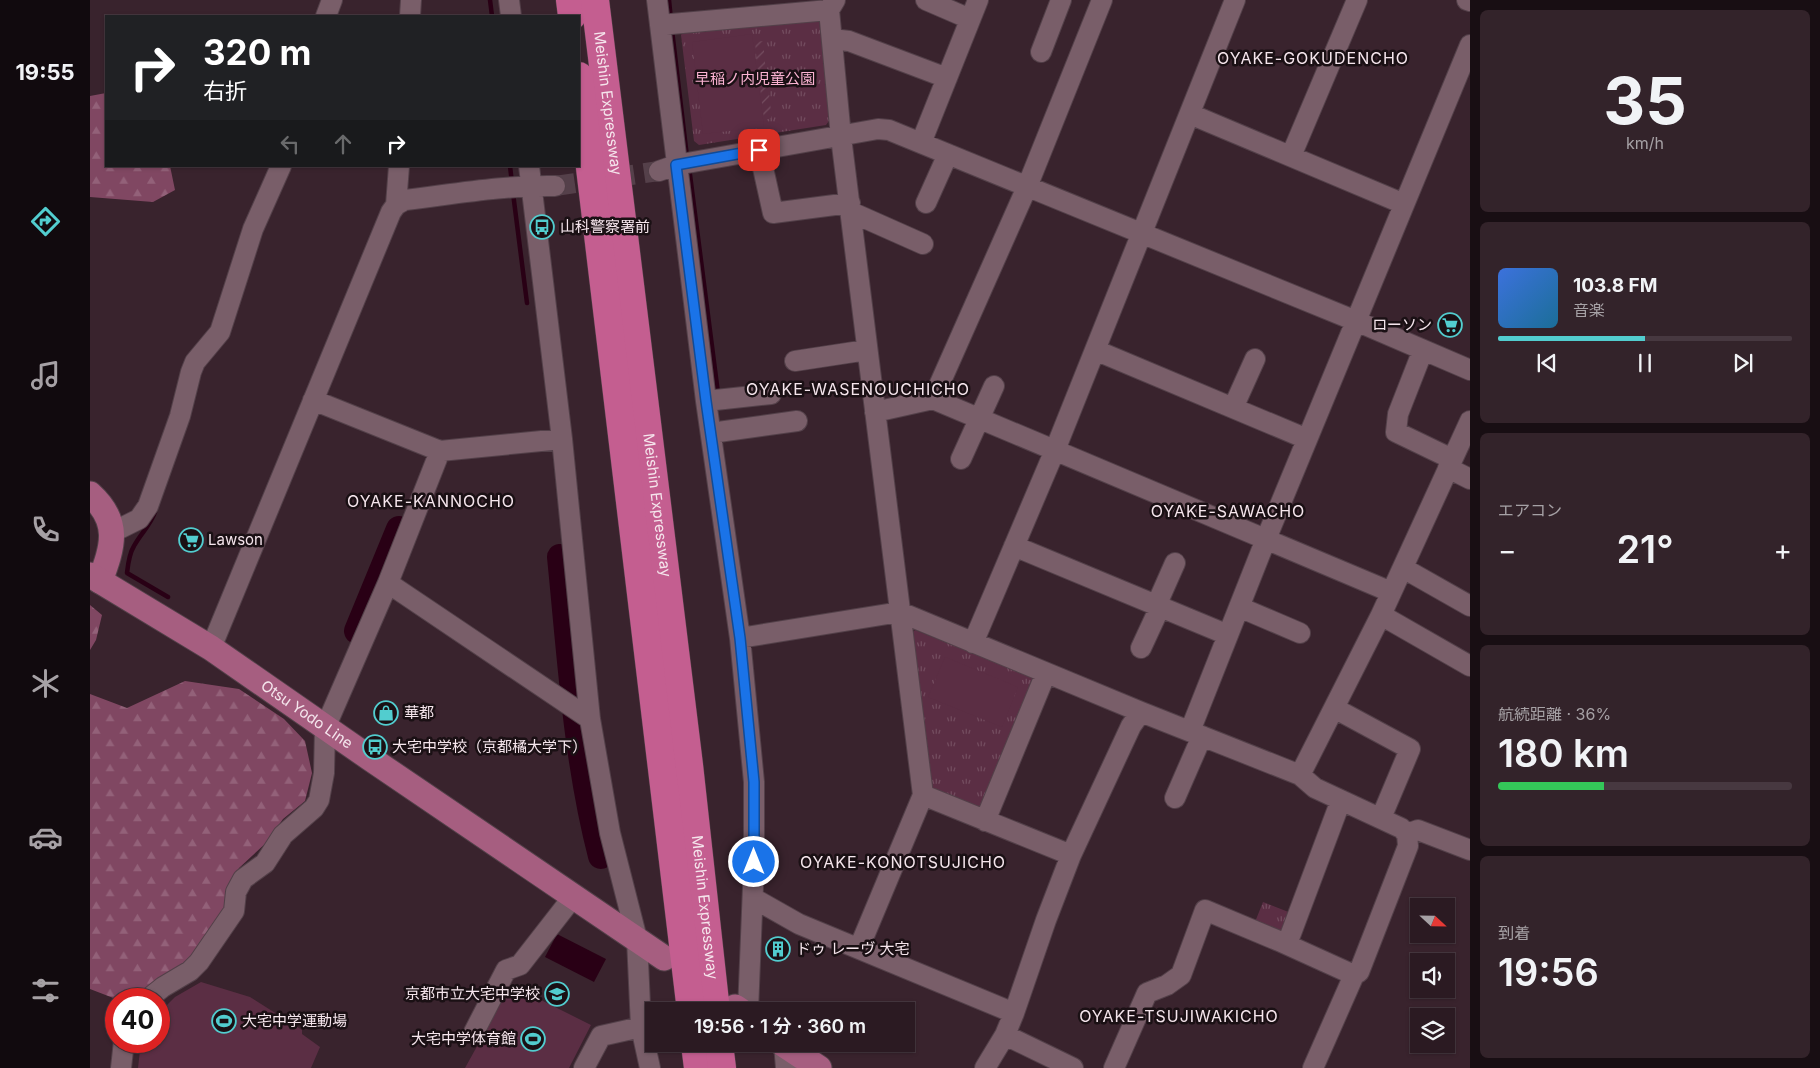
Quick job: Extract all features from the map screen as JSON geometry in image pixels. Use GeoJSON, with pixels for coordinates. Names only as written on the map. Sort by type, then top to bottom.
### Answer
{"type":"FeatureCollection","features":[{"type":"Feature","properties":{"kind":"highway"},"geometry":{"type":"LineString","coordinates":[[570,0],[572,15]]}},
{"type":"Feature","properties":{"kind":"highway","name":"Meishin Expressway"},"geometry":{"type":"LineString","coordinates":[[595,0],[689,765],[733,1002]]}},
{"type":"Feature","properties":{"kind":"highway","name":"Meishin Expressway"},"geometry":{"type":"LineString","coordinates":[[580,84],[690,1002]]}},
{"type":"Feature","properties":{"kind":"highway"},"geometry":{"type":"LineString","coordinates":[[696,1052],[698,1068]]}},
{"type":"Feature","properties":{"kind":"highway"},"geometry":{"type":"LineString","coordinates":[[720,1052],[722,1068]]}},
{"type":"Feature","properties":{"kind":"main road"},"geometry":{"type":"LineString","coordinates":[[90,494],[101,504],[113,532]]}},
{"type":"Feature","properties":{"kind":"main road","name":"Otsu Yodo Line"},"geometry":{"type":"LineString","coordinates":[[113,532],[109,559],[95,578],[211,648],[325,728],[664,958]]}},
{"type":"Feature","properties":{"kind":"main road"},"geometry":{"type":"LineString","coordinates":[[796,1052],[819,1068]]}},
{"type":"Feature","properties":{"kind":"street"},"geometry":{"type":"LineString","coordinates":[[326,15],[332,0]]}},
{"type":"Feature","properties":{"kind":"street"},"geometry":{"type":"LineString","coordinates":[[410,15],[411,0]]}},
{"type":"Feature","properties":{"kind":"street"},"geometry":{"type":"LineString","coordinates":[[509,0],[511,15]]}},
{"type":"Feature","properties":{"kind":"street"},"geometry":{"type":"LineString","coordinates":[[656,0],[660,25],[668,168],[711,433],[740,638],[754,782],[753,898],[736,1002]]}},
{"type":"Feature","properties":{"kind":"street"},"geometry":{"type":"LineString","coordinates":[[926,0],[970,19]]}},
{"type":"Feature","properties":{"kind":"street"},"geometry":{"type":"LineString","coordinates":[[921,143],[978,0]]}},
{"type":"Feature","properties":{"kind":"street"},"geometry":{"type":"LineString","coordinates":[[1041,52],[1061,0]]}},
{"type":"Feature","properties":{"kind":"street"},"geometry":{"type":"LineString","coordinates":[[973,643],[1055,450],[1235,0]]}},
{"type":"Feature","properties":{"kind":"street"},"geometry":{"type":"LineString","coordinates":[[1291,156],[1357,0]]}},
{"type":"Feature","properties":{"kind":"street"},"geometry":{"type":"LineString","coordinates":[[933,399],[1027,187],[1096,2]]}},
{"type":"Feature","properties":{"kind":"street"},"geometry":{"type":"LineString","coordinates":[[660,25],[751,8],[832,5],[832,39],[841,137],[923,795],[859,948]]}},
{"type":"Feature","properties":{"kind":"street"},"geometry":{"type":"LineString","coordinates":[[832,39],[849,41],[947,78]]}},
{"type":"Feature","properties":{"kind":"street"},"geometry":{"type":"LineString","coordinates":[[1175,798],[1228,635],[1404,204],[1465,73],[1470,45]]}},
{"type":"Feature","properties":{"kind":"street"},"geometry":{"type":"LineString","coordinates":[[1190,114],[1404,204]]}},
{"type":"Feature","properties":{"kind":"street"},"geometry":{"type":"LineString","coordinates":[[668,168],[878,129],[890,130],[1356,321],[1470,370]]}},
{"type":"Feature","properties":{"kind":"street"},"geometry":{"type":"LineString","coordinates":[[759,150],[773,213],[850,208],[864,220],[923,244]]}},
{"type":"Feature","properties":{"kind":"street"},"geometry":{"type":"LineString","coordinates":[[926,203],[948,154]]}},
{"type":"Feature","properties":{"kind":"street"},"geometry":{"type":"LineString","coordinates":[[113,532],[139,519],[148,506],[180,416],[191,372],[195,362],[220,332],[253,229],[281,167]]}},
{"type":"Feature","properties":{"kind":"street"},"geometry":{"type":"LineString","coordinates":[[396,205],[399,167]]}},
{"type":"Feature","properties":{"kind":"street"},"geometry":{"type":"LineString","coordinates":[[530,176],[562,439],[567,583],[610,833],[636,939],[641,1028],[650,1068]]}},
{"type":"Feature","properties":{"kind":"street"},"geometry":{"type":"LineString","coordinates":[[211,648],[391,212],[396,205],[405,200],[530,176],[555,186]]}},
{"type":"Feature","properties":{"kind":"street"},"geometry":{"type":"LineString","coordinates":[[795,361],[867,350]]}},
{"type":"Feature","properties":{"kind":"street"},"geometry":{"type":"LineString","coordinates":[[1094,350],[1307,439]]}},
{"type":"Feature","properties":{"kind":"street"},"geometry":{"type":"LineString","coordinates":[[1423,350],[1398,414],[1396,432],[1450,464],[1470,479]]}},
{"type":"Feature","properties":{"kind":"street"},"geometry":{"type":"LineString","coordinates":[[1233,408],[1255,359]]}},
{"type":"Feature","properties":{"kind":"street"},"geometry":{"type":"LineString","coordinates":[[961,459],[994,386]]}},
{"type":"Feature","properties":{"kind":"street"},"geometry":{"type":"LineString","coordinates":[[706,401],[771,394]]}},
{"type":"Feature","properties":{"kind":"street"},"geometry":{"type":"LineString","coordinates":[[875,412],[933,399],[1391,592]]}},
{"type":"Feature","properties":{"kind":"street"},"geometry":{"type":"LineString","coordinates":[[313,400],[440,451],[562,439]]}},
{"type":"Feature","properties":{"kind":"street"},"geometry":{"type":"LineString","coordinates":[[1300,775],[1382,615],[1470,420]]}},
{"type":"Feature","properties":{"kind":"street"},"geometry":{"type":"LineString","coordinates":[[711,433],[797,421]]}},
{"type":"Feature","properties":{"kind":"street"},"geometry":{"type":"LineString","coordinates":[[162,988],[190,971],[199,962],[234,911],[236,892],[243,879],[265,863],[283,835],[314,808],[319,800],[324,772],[325,728],[388,584],[440,451]]}},
{"type":"Feature","properties":{"kind":"street"},"geometry":{"type":"LineString","coordinates":[[1014,546],[1228,635]]}},
{"type":"Feature","properties":{"kind":"street"},"geometry":{"type":"LineString","coordinates":[[1141,648],[1175,562]]}},
{"type":"Feature","properties":{"kind":"street"},"geometry":{"type":"LineString","coordinates":[[1403,568],[1470,606]]}},
{"type":"Feature","properties":{"kind":"street"},"geometry":{"type":"LineString","coordinates":[[388,584],[590,719]]}},
{"type":"Feature","properties":{"kind":"street"},"geometry":{"type":"LineString","coordinates":[[1239,607],[1300,633]]}},
{"type":"Feature","properties":{"kind":"street"},"geometry":{"type":"LineString","coordinates":[[740,638],[900,612],[1141,712],[1300,775],[1315,788],[1400,828],[1407,834],[1408,846],[1359,972],[1354,975],[1313,1068]]}},
{"type":"Feature","properties":{"kind":"street"},"geometry":{"type":"LineString","coordinates":[[1382,615],[1470,666]]}},
{"type":"Feature","properties":{"kind":"street"},"geometry":{"type":"LineString","coordinates":[[986,821],[1046,673]]}},
{"type":"Feature","properties":{"kind":"street"},"geometry":{"type":"LineString","coordinates":[[1334,708],[1410,749],[1381,818]]}},
{"type":"Feature","properties":{"kind":"street"},"geometry":{"type":"LineString","coordinates":[[985,1068],[1014,1013],[1071,855],[1132,726],[1141,712]]}},
{"type":"Feature","properties":{"kind":"street"},"geometry":{"type":"LineString","coordinates":[[923,795],[1071,855]]}},
{"type":"Feature","properties":{"kind":"street"},"geometry":{"type":"LineString","coordinates":[[1287,944],[1341,800]]}},
{"type":"Feature","properties":{"kind":"street"},"geometry":{"type":"LineString","coordinates":[[1407,834],[1418,830],[1470,850]]}},
{"type":"Feature","properties":{"kind":"street"},"geometry":{"type":"LineString","coordinates":[[474,1032],[506,970],[520,965],[573,897]]}},
{"type":"Feature","properties":{"kind":"street"},"geometry":{"type":"LineString","coordinates":[[753,898],[799,924],[1014,1013]]}},
{"type":"Feature","properties":{"kind":"street"},"geometry":{"type":"LineString","coordinates":[[1114,1068],[1147,993],[1167,985],[1181,975],[1205,910],[1287,944],[1354,975]]}},
{"type":"Feature","properties":{"kind":"street"},"geometry":{"type":"LineString","coordinates":[[584,1068],[601,1036],[641,1028]]}},
{"type":"Feature","properties":{"kind":"street"},"geometry":{"type":"LineString","coordinates":[[1004,1034],[1072,1068]]}},
{"type":"Feature","properties":{"kind":"street"},"geometry":{"type":"LineString","coordinates":[[785,1052],[786,1068]]}},
{"type":"Feature","properties":{"kind":"street"},"geometry":{"type":"LineString","coordinates":[[121,1068],[123,1053]]}},
{"type":"Feature","properties":{"kind":"green space","name":"早稲ノ内児童公園"},"geometry":{"type":"Polygon","coordinates":[[[819,20],[831,118],[826,125],[699,145],[694,141],[681,35],[685,29],[819,20]]]}},
{"type":"Feature","properties":{"kind":"green space"},"geometry":{"type":"Polygon","coordinates":[[[752,34],[764,127],[703,134],[692,42],[752,34]]]}},
{"type":"Feature","properties":{"kind":"green space"},"geometry":{"type":"Polygon","coordinates":[[[763,41],[766,73],[758,74],[755,42],[763,41]]]}},
{"type":"Feature","properties":{"kind":"green space"},"geometry":{"type":"Polygon","coordinates":[[[768,86],[772,119],[764,119],[760,87],[768,86]]]}},
{"type":"Feature","properties":{"kind":"green space"},"geometry":{"type":"Polygon","coordinates":[[[105,93],[105,167],[170,167],[175,190],[153,202],[90,197],[90,96],[105,93]]]}},
{"type":"Feature","properties":{"kind":"green space"},"geometry":{"type":"Polygon","coordinates":[[[90,605],[102,615],[96,640],[90,650],[90,605]]]}},
{"type":"Feature","properties":{"kind":"green space"},"geometry":{"type":"Polygon","coordinates":[[[915,630],[1032,677],[1036,689],[986,811],[930,795],[909,636],[915,630]]]}},
{"type":"Feature","properties":{"kind":"green space"},"geometry":{"type":"Polygon","coordinates":[[[945,657],[1018,687],[1002,727],[928,697],[945,657]]]}},
{"type":"Feature","properties":{"kind":"green space"},"geometry":{"type":"Polygon","coordinates":[[[185,681],[239,689],[284,719],[305,741],[312,773],[305,801],[283,819],[267,842],[239,868],[223,910],[197,954],[150,988],[105,988],[105,995],[90,989],[90,694],[127,708],[185,681]]]}},
{"type":"Feature","properties":{"kind":"green space"},"geometry":{"type":"Polygon","coordinates":[[[1263,902],[1291,913],[1282,933],[1253,927],[1263,902]]]}},
{"type":"Feature","properties":{"kind":"green space","name":"大宅中学運動場"},"geometry":{"type":"Polygon","coordinates":[[[201,982],[250,997],[302,1030],[302,1034],[320,1047],[311,1068],[138,1068],[140,1053],[170,1053],[170,1002],[201,982]]]}},
{"type":"Feature","properties":{"kind":"green space","name":"大宅中学体育館"},"geometry":{"type":"Polygon","coordinates":[[[511,985],[591,1025],[569,1068],[465,1068],[511,985]]]}},
{"type":"Feature","properties":{"kind":"shaded area"},"geometry":{"type":"Polygon","coordinates":[[[557,934],[606,959],[594,982],[545,957],[557,934]]]}},
{"type":"Feature","properties":{"kind":"waterway"},"geometry":{"type":"LineString","coordinates":[[490,0],[492,15]]}},
{"type":"Feature","properties":{"kind":"waterway"},"geometry":{"type":"LineString","coordinates":[[669,0],[671,20]]}},
{"type":"Feature","properties":{"kind":"waterway"},"geometry":{"type":"LineString","coordinates":[[672,30],[687,157]]}},
{"type":"Feature","properties":{"kind":"waterway"},"geometry":{"type":"LineString","coordinates":[[510,167],[512,183]]}},
{"type":"Feature","properties":{"kind":"waterway"},"geometry":{"type":"LineString","coordinates":[[689,167],[718,393]]}},
{"type":"Feature","properties":{"kind":"waterway"},"geometry":{"type":"LineString","coordinates":[[513,193],[527,303]]}},
{"type":"Feature","properties":{"kind":"waterway"},"geometry":{"type":"LineString","coordinates":[[155,512],[132,549],[127,573],[168,597]]}},
{"type":"Feature","properties":{"kind":"waterway"},"geometry":{"type":"LineString","coordinates":[[357,631],[399,529]]}},
{"type":"Feature","properties":{"kind":"waterway"},"geometry":{"type":"LineString","coordinates":[[560,557],[585,783],[601,856]]}},
{"type":"Feature","properties":{"kind":"tunnel"},"geometry":{"type":"LineString","coordinates":[[555,186],[659,171]]}},
{"type":"Feature","properties":{"kind":"place","name":"山科警察署前"},"geometry":{"type":"Point","coordinates":[542,227]}},
{"type":"Feature","properties":{"kind":"place","name":"ローソン"},"geometry":{"type":"Point","coordinates":[1450,325]}},
{"type":"Feature","properties":{"kind":"place","name":"Lawson"},"geometry":{"type":"Point","coordinates":[191,540]}},
{"type":"Feature","properties":{"kind":"place","name":"華都"},"geometry":{"type":"Point","coordinates":[386,713]}},
{"type":"Feature","properties":{"kind":"place","name":"大宅中学校（京都橘大学下）"},"geometry":{"type":"Point","coordinates":[375,747]}},
{"type":"Feature","properties":{"kind":"place","name":"ドゥ レーヴ 大宅"},"geometry":{"type":"Point","coordinates":[778,949]}},
{"type":"Feature","properties":{"kind":"place","name":"京都市立大宅中学校"},"geometry":{"type":"Point","coordinates":[557,994]}},
{"type":"Feature","properties":{"kind":"place","name":"大宅中学運動場"},"geometry":{"type":"Point","coordinates":[224,1021]}},
{"type":"Feature","properties":{"kind":"place","name":"大宅中学体育館"},"geometry":{"type":"Point","coordinates":[533,1039]}},
{"type":"Feature","properties":{"kind":"district","name":"OYAKE-GOKUDENCHO"},"geometry":{"type":"Point","coordinates":[1313,58]}},
{"type":"Feature","properties":{"kind":"district","name":"OYAKE-WASENOUCHICHO"},"geometry":{"type":"Point","coordinates":[858,389]}},
{"type":"Feature","properties":{"kind":"district","name":"OYAKE-KANNOCHO"},"geometry":{"type":"Point","coordinates":[431,501]}},
{"type":"Feature","properties":{"kind":"district","name":"OYAKE-SAWACHO"},"geometry":{"type":"Point","coordinates":[1228,511]}},
{"type":"Feature","properties":{"kind":"district","name":"OYAKE-KONOTSUJICHO"},"geometry":{"type":"Point","coordinates":[903,862]}},
{"type":"Feature","properties":{"kind":"district","name":"OYAKE-TSUJIWAKICHO"},"geometry":{"type":"Point","coordinates":[1179,1016]}},
{"type":"Feature","properties":{"kind":"route"},"geometry":{"type":"LineString","coordinates":[[754,862],[754,782],[740,638],[706,401],[676,165],[759,150]]}}]}
